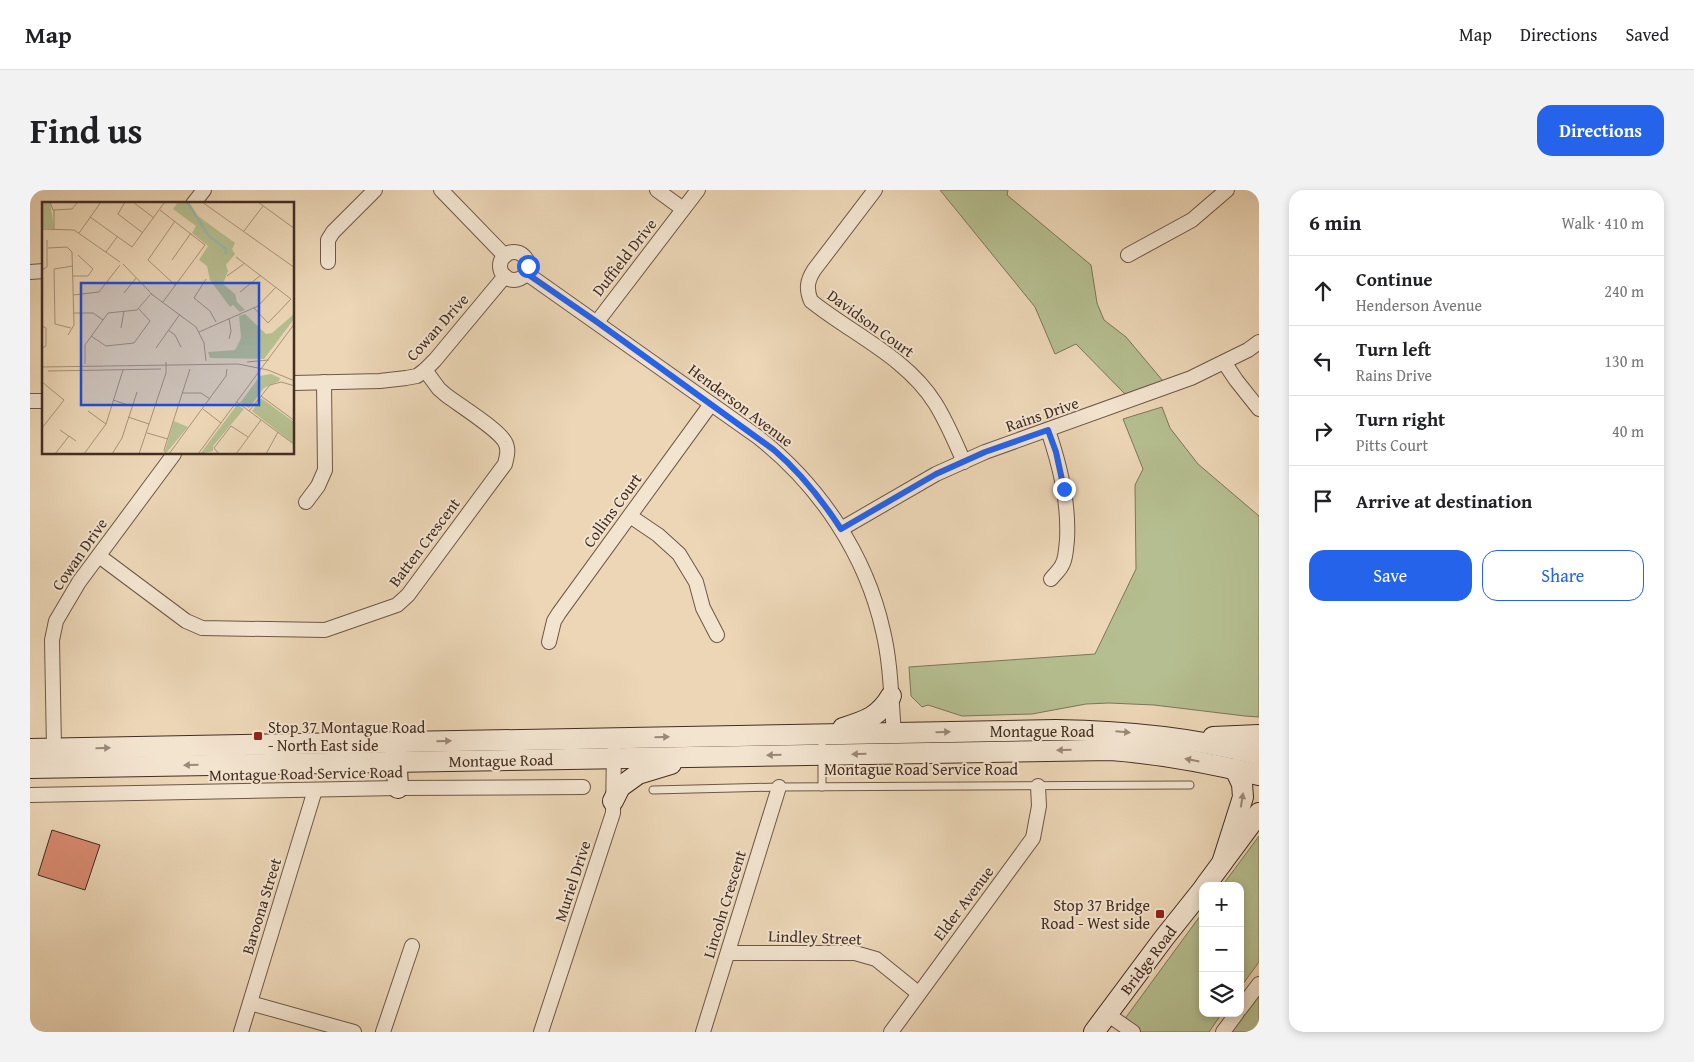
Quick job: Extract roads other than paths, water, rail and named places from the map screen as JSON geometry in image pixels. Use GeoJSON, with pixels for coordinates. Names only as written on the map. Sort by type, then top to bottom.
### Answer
{"type":"FeatureCollection","features":[{"type":"Feature","properties":{"kind":"main road"},"geometry":{"type":"LineString","coordinates":[[822,734],[869,720],[885,706],[891,696]]}},
{"type":"Feature","properties":{"kind":"main road","name":"Montague Road"},"geometry":{"type":"LineString","coordinates":[[30,749],[54,758],[396,752],[614,738],[1091,730],[1178,738],[1214,744],[1259,755]]}},
{"type":"Feature","properties":{"kind":"main road"},"geometry":{"type":"LineString","coordinates":[[894,733],[896,753]]}},
{"type":"Feature","properties":{"kind":"main road"},"geometry":{"type":"LineString","coordinates":[[1178,738],[1259,735]]}},
{"type":"Feature","properties":{"kind":"main road","name":"Montague Road"},"geometry":{"type":"LineString","coordinates":[[396,752],[614,759],[1111,750],[1148,752],[1235,769],[1259,776]]}},
{"type":"Feature","properties":{"kind":"main road"},"geometry":{"type":"LineString","coordinates":[[396,752],[398,788]]}},
{"type":"Feature","properties":{"kind":"main road"},"geometry":{"type":"LineString","coordinates":[[613,800],[620,787],[638,774],[695,757]]}},
{"type":"Feature","properties":{"kind":"main road","name":"Montague Road"},"geometry":{"type":"LineString","coordinates":[[30,768],[54,758]]}},
{"type":"Feature","properties":{"kind":"main road"},"geometry":{"type":"LineString","coordinates":[[1222,863],[1243,797],[1242,784],[1235,769]]}},
{"type":"Feature","properties":{"kind":"main road"},"geometry":{"type":"LineString","coordinates":[[1208,882],[1257,817]]}},
{"type":"Feature","properties":{"kind":"main road","name":"Bridge Road"},"geometry":{"type":"LineString","coordinates":[[1094,1032],[1199,894]]}},
{"type":"Feature","properties":{"kind":"street"},"geometry":{"type":"LineString","coordinates":[[195,202],[204,190]]}},
{"type":"Feature","properties":{"kind":"street"},"geometry":{"type":"LineString","coordinates":[[328,262],[328,240],[333,232],[375,190]]}},
{"type":"Feature","properties":{"kind":"street"},"geometry":{"type":"LineString","coordinates":[[442,190],[505,256]]}},
{"type":"Feature","properties":{"kind":"street"},"geometry":{"type":"LineString","coordinates":[[658,190],[683,210]]}},
{"type":"Feature","properties":{"kind":"street","name":"Duffield Drive"},"geometry":{"type":"LineString","coordinates":[[597,322],[698,190]]}},
{"type":"Feature","properties":{"kind":"street","name":"Davidson Court"},"geometry":{"type":"LineString","coordinates":[[875,190],[814,270],[807,286],[808,294],[811,301],[892,357],[920,384],[939,410],[964,462]]}},
{"type":"Feature","properties":{"kind":"street"},"geometry":{"type":"LineString","coordinates":[[1128,255],[1192,220],[1227,190]]}},
{"type":"Feature","properties":{"kind":"street"},"geometry":{"type":"LineString","coordinates":[[514,252],[524,256],[528,266],[526,273],[520,279],[514,280],[505,276],[501,266],[505,256],[514,252]]}},
{"type":"Feature","properties":{"kind":"street","name":"Henderson Avenue"},"geometry":{"type":"LineString","coordinates":[[526,273],[758,437],[789,463],[820,498],[841,529],[869,584],[877,608],[887,651],[894,733]]}},
{"type":"Feature","properties":{"kind":"street","name":"Cowan Drive"},"geometry":{"type":"LineString","coordinates":[[295,383],[400,379],[416,376],[426,370],[505,276]]}},
{"type":"Feature","properties":{"kind":"street","name":"Rains Drive"},"geometry":{"type":"LineString","coordinates":[[841,529],[936,474],[985,452],[1190,378],[1248,350],[1259,342]]}},
{"type":"Feature","properties":{"kind":"street"},"geometry":{"type":"LineString","coordinates":[[1224,362],[1259,408]]}},
{"type":"Feature","properties":{"kind":"street","name":"Batten Crescent"},"geometry":{"type":"LineString","coordinates":[[99,556],[186,621],[202,628],[325,630],[397,605],[408,595],[505,464],[507,457],[507,448],[501,436],[439,389],[426,370]]}},
{"type":"Feature","properties":{"kind":"street"},"geometry":{"type":"LineString","coordinates":[[306,502],[318,486],[325,470],[324,382]]}},
{"type":"Feature","properties":{"kind":"street","name":"Collins Court"},"geometry":{"type":"LineString","coordinates":[[549,642],[558,613],[712,404]]}},
{"type":"Feature","properties":{"kind":"street"},"geometry":{"type":"LineString","coordinates":[[1048,430],[1056,452],[1064,489],[1068,526],[1063,564],[1051,578]]}},
{"type":"Feature","properties":{"kind":"street","name":"Cowan Drive"},"geometry":{"type":"LineString","coordinates":[[54,758],[52,640],[61,611],[173,455]]}},
{"type":"Feature","properties":{"kind":"street"},"geometry":{"type":"LineString","coordinates":[[630,516],[658,535],[679,554],[696,582],[703,608],[717,636]]}},
{"type":"Feature","properties":{"kind":"street","name":"Muriel Drive"},"geometry":{"type":"LineString","coordinates":[[542,1032],[613,813],[614,738]]}},
{"type":"Feature","properties":{"kind":"street","name":"Elder Avenue"},"geometry":{"type":"LineString","coordinates":[[891,1032],[1033,838],[1039,806],[1038,786]]}},
{"type":"Feature","properties":{"kind":"street","name":"Montague Road Service Road"},"geometry":{"type":"LineString","coordinates":[[30,795],[398,788],[582,787]]}},
{"type":"Feature","properties":{"kind":"street","name":"Lincoln Crescent"},"geometry":{"type":"LineString","coordinates":[[703,1032],[779,787]]}},
{"type":"Feature","properties":{"kind":"street","name":"Baroona Street"},"geometry":{"type":"LineString","coordinates":[[241,1032],[315,790]]}},
{"type":"Feature","properties":{"kind":"street"},"geometry":{"type":"LineString","coordinates":[[383,1032],[412,946]]}},
{"type":"Feature","properties":{"kind":"street","name":"Lindley Street"},"geometry":{"type":"LineString","coordinates":[[728,953],[855,953],[876,959],[918,993]]}},
{"type":"Feature","properties":{"kind":"street"},"geometry":{"type":"LineString","coordinates":[[1244,1004],[1259,984]]}},
{"type":"Feature","properties":{"kind":"street"},"geometry":{"type":"LineString","coordinates":[[250,1003],[354,1032]]}},
{"type":"Feature","properties":{"kind":"street"},"geometry":{"type":"LineString","coordinates":[[1107,1014],[1132,1032]]}},
{"type":"Feature","properties":{"kind":"street"},"geometry":{"type":"LineString","coordinates":[[1223,1032],[1234,1017]]}},
{"type":"Feature","properties":{"kind":"lane"},"geometry":{"type":"LineString","coordinates":[[822,734],[822,787]]}},
{"type":"Feature","properties":{"kind":"lane","name":"Montague Road Service Road"},"geometry":{"type":"LineString","coordinates":[[653,790],[779,787],[1190,785]]}},
{"type":"Feature","properties":{"kind":"place","name":"Stop 37 Montague Road - North East side"},"geometry":{"type":"Point","coordinates":[258,736]}},
{"type":"Feature","properties":{"kind":"place","name":"Stop 37 Bridge Road - West side"},"geometry":{"type":"Point","coordinates":[1160,914]}}]}
